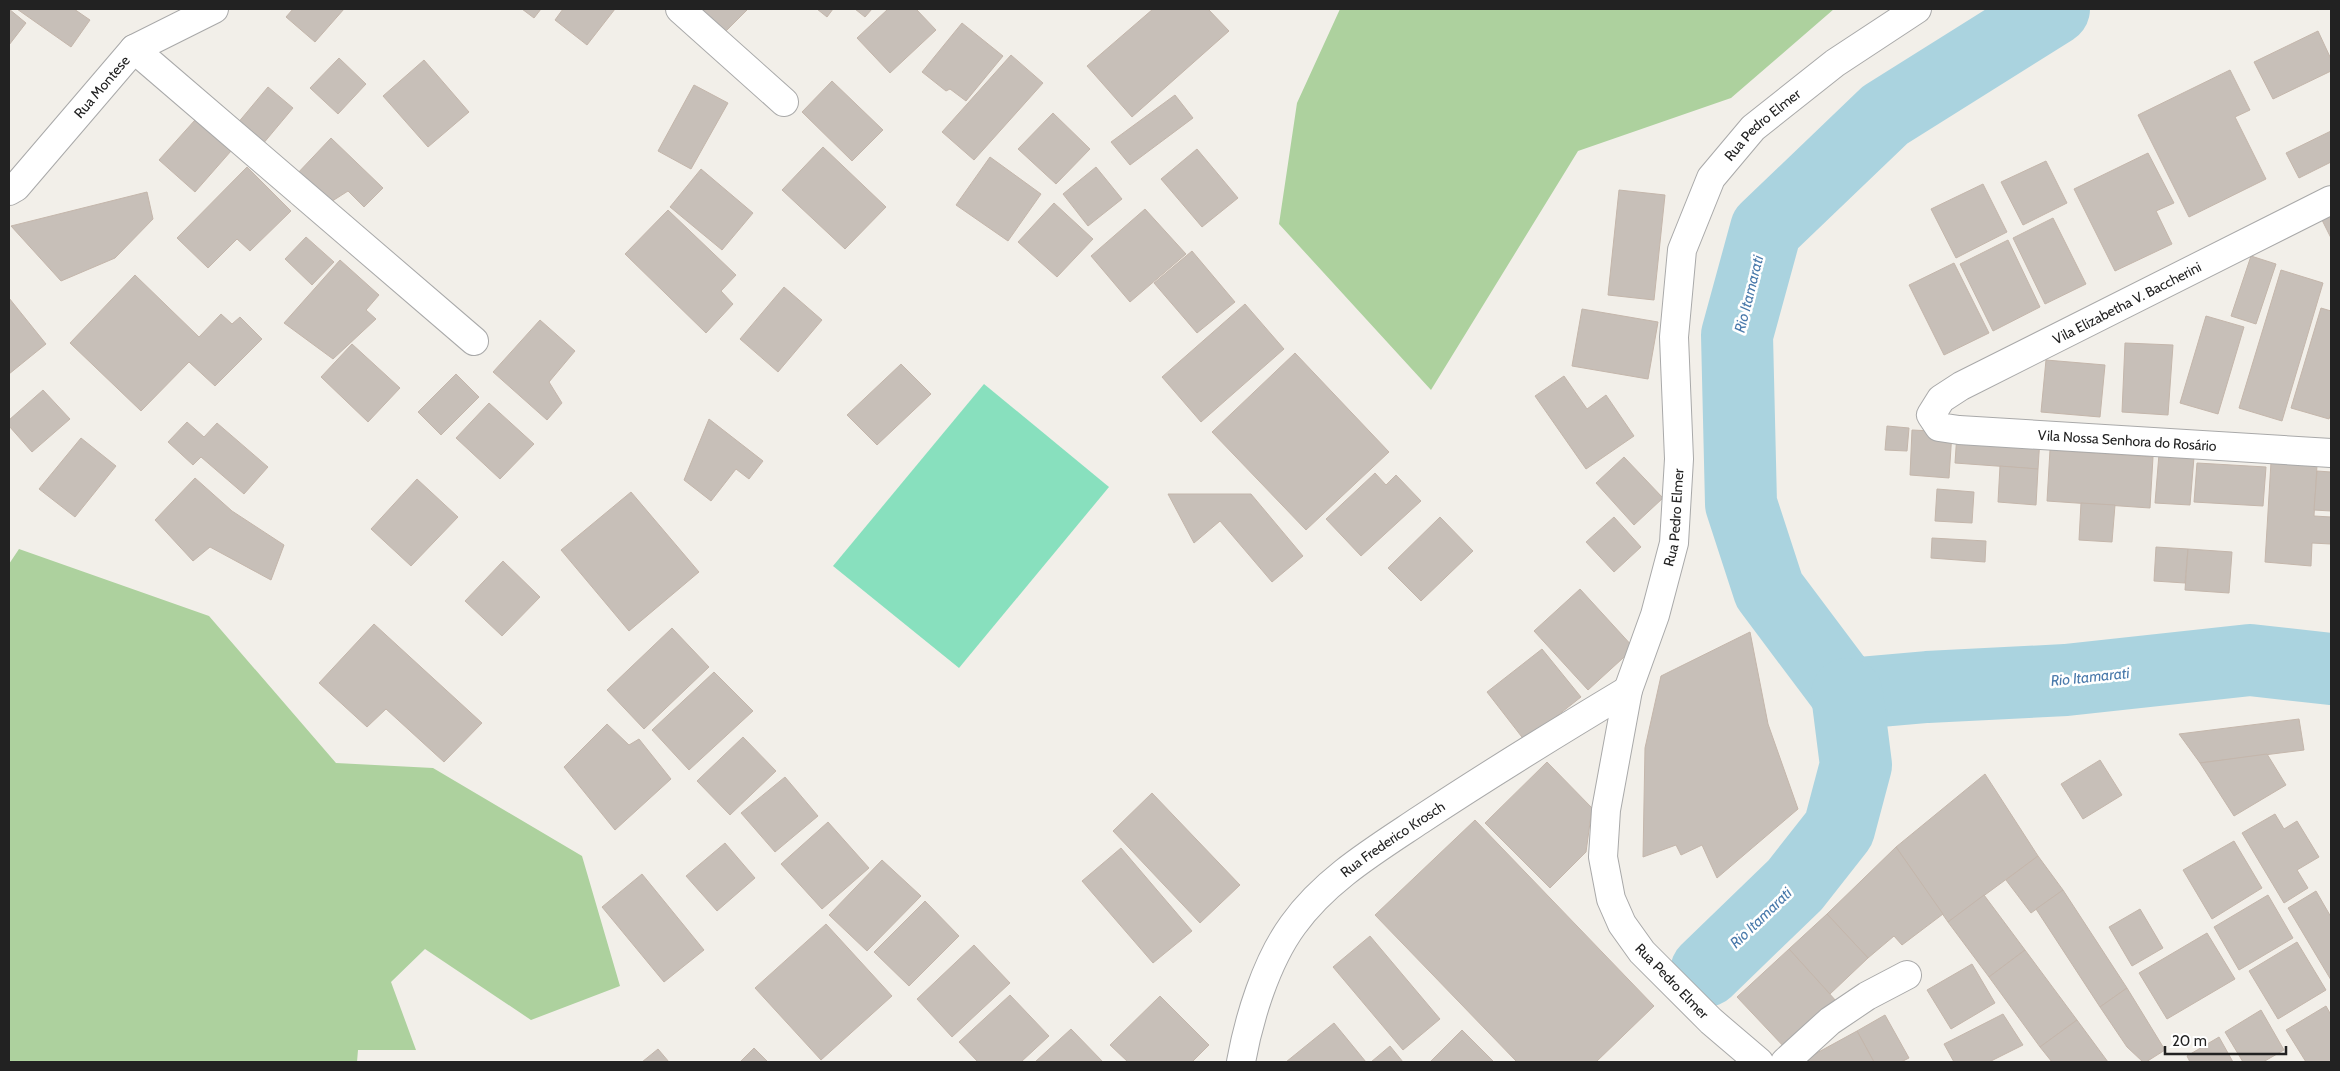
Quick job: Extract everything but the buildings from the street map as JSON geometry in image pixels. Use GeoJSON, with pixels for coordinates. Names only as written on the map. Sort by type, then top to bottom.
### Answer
{"type":"FeatureCollection","features":[{"type":"Feature","properties":{"kind":"street","name":"Rua Montese"},"geometry":{"type":"LineString","coordinates":[[9,191],[16,187],[134,49],[214,9]]}},
{"type":"Feature","properties":{"kind":"street"},"geometry":{"type":"LineString","coordinates":[[680,9],[784,102]]}},
{"type":"Feature","properties":{"kind":"street","name":"Rua Pedro Elmer"},"geometry":{"type":"LineString","coordinates":[[1759,1062],[1711,1020],[1642,952],[1622,924],[1610,899],[1603,857],[1606,810],[1628,690],[1655,615],[1674,544],[1680,459],[1674,337],[1682,250],[1711,178],[1753,128],[1835,63],[1917,9]]}},
{"type":"Feature","properties":{"kind":"street"},"geometry":{"type":"LineString","coordinates":[[134,49],[474,341]]}},
{"type":"Feature","properties":{"kind":"street","name":"Vila Elizabetha V. Baccherini"},"geometry":{"type":"LineString","coordinates":[[1931,415],[1941,399],[1961,386],[2331,200]]}},
{"type":"Feature","properties":{"kind":"street","name":"Vila Nossa Senhora do Rosário"},"geometry":{"type":"LineString","coordinates":[[1931,415],[1939,427],[1959,430],[2331,453]]}},
{"type":"Feature","properties":{"kind":"street","name":"Rua Frederico Krosch"},"geometry":{"type":"LineString","coordinates":[[1241,1062],[1244,1045],[1267,973],[1292,926],[1319,895],[1361,860],[1500,767],[1628,690]]}},
{"type":"Feature","properties":{"kind":"street"},"geometry":{"type":"LineString","coordinates":[[1785,1062],[1830,1020],[1867,996],[1907,975]]}},
{"type":"Feature","properties":{"kind":"green space"},"geometry":{"type":"Polygon","coordinates":[[[1340,9],[1834,9],[1731,98],[1578,151],[1431,390],[1279,224],[1297,103],[1340,9]]]}},
{"type":"Feature","properties":{"kind":"green space"},"geometry":{"type":"Polygon","coordinates":[[[984,384],[1109,487],[959,668],[833,566],[984,384]]]}},
{"type":"Feature","properties":{"kind":"green space"},"geometry":{"type":"Polygon","coordinates":[[[19,549],[209,616],[336,763],[433,768],[582,856],[620,986],[531,1020],[425,949],[391,982],[416,1050],[358,1050],[357,1062],[9,1062],[9,564],[19,549]]]}},
{"type":"Feature","properties":{"kind":"waterway","name":"Rio Itamarati"},"geometry":{"type":"LineString","coordinates":[[2054,9],[1885,115],[1766,229],[1737,335],[1741,504],[1769,590],[1847,694],[1927,687],[2066,680],[2250,660],[2331,669]]}},
{"type":"Feature","properties":{"kind":"waterway","name":"Rio Itamarati"},"geometry":{"type":"LineString","coordinates":[[1706,971],[1795,885],[1839,829],[1856,765],[1847,694]]}}]}
